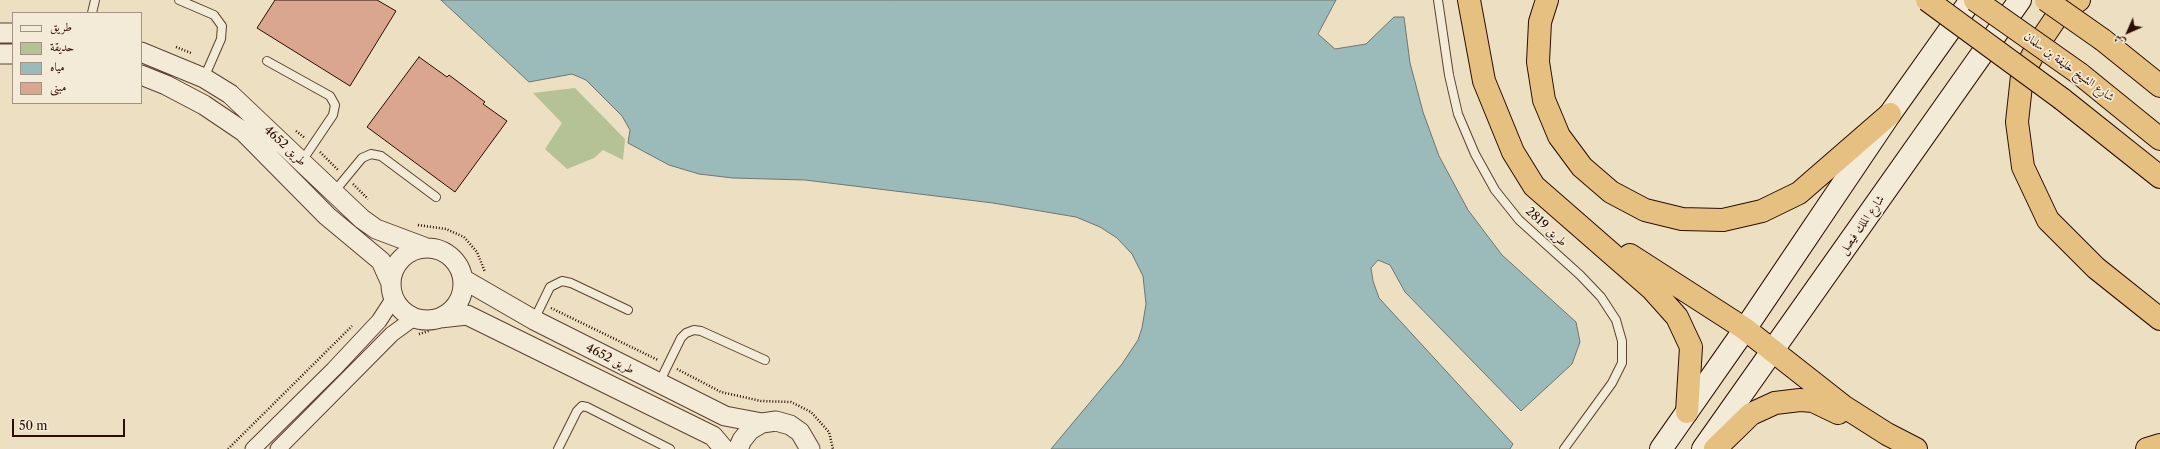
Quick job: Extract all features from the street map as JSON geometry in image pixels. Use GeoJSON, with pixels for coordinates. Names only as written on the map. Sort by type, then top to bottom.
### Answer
{"type":"FeatureCollection","features":[{"type":"Feature","properties":{"kind":"highway"},"geometry":{"type":"LineString","coordinates":[[1469,0],[1484,81],[1513,152],[1534,186],[1652,289],[1677,318],[1691,347],[1687,412]]}},
{"type":"Feature","properties":{"kind":"highway"},"geometry":{"type":"LineString","coordinates":[[1547,0],[1540,22],[1538,62],[1544,100],[1559,136],[1582,167],[1605,187],[1645,210],[1682,219],[1723,220],[1762,211],[1799,193],[1890,114]]}},
{"type":"Feature","properties":{"kind":"highway"},"geometry":{"type":"LineString","coordinates":[[1927,0],[2062,99],[2160,177]]}},
{"type":"Feature","properties":{"kind":"highway","name":"شارع الشيخ خليفة بن سلمان"},"geometry":{"type":"LineString","coordinates":[[1974,0],[2080,74],[2160,139]]}},
{"type":"Feature","properties":{"kind":"highway"},"geometry":{"type":"LineString","coordinates":[[2046,0],[2103,40],[2160,86]]}},
{"type":"Feature","properties":{"kind":"highway"},"geometry":{"type":"LineString","coordinates":[[2079,0],[2058,15],[2038,43],[2022,76],[2017,122],[2023,167],[2048,220],[2096,268],[2160,319]]}},
{"type":"Feature","properties":{"kind":"highway"},"geometry":{"type":"LineString","coordinates":[[1568,215],[1745,329],[1843,406],[1887,434]]}},
{"type":"Feature","properties":{"kind":"highway"},"geometry":{"type":"LineString","coordinates":[[1715,449],[1752,414],[1763,407],[1788,400],[1813,401],[1887,434],[1916,449]]}},
{"type":"Feature","properties":{"kind":"highway"},"geometry":{"type":"LineString","coordinates":[[2147,449],[2160,445]]}},
{"type":"Feature","properties":{"kind":"main road"},"geometry":{"type":"LineString","coordinates":[[1661,449],[1745,329],[1890,114],[1971,0]]}},
{"type":"Feature","properties":{"kind":"main road","name":"شارع الملك فيصل"},"geometry":{"type":"LineString","coordinates":[[1703,449],[2020,0]]}},
{"type":"Feature","properties":{"kind":"street"},"geometry":{"type":"LineString","coordinates":[[0,33],[12,33]]}},
{"type":"Feature","properties":{"kind":"street","name":"طريق 4652"},"geometry":{"type":"LineString","coordinates":[[142,52],[204,78],[230,94],[302,161],[333,193],[376,229],[424,247]]}},
{"type":"Feature","properties":{"kind":"street"},"geometry":{"type":"LineString","coordinates":[[0,54],[12,54]]}},
{"type":"Feature","properties":{"kind":"street","name":"طريق 4652"},"geometry":{"type":"LineString","coordinates":[[142,75],[166,84],[244,132],[327,216],[381,261],[392,290]]}},
{"type":"Feature","properties":{"kind":"street"},"geometry":{"type":"LineString","coordinates":[[253,449],[379,321],[392,290],[393,269],[401,258],[411,251],[424,247],[435,248],[445,252],[454,259],[460,268],[463,279],[463,291],[458,303],[450,312],[438,324],[427,320],[392,334],[278,449]]}},
{"type":"Feature","properties":{"kind":"street","name":"طريق 4652"},"geometry":{"type":"LineString","coordinates":[[463,279],[534,320],[725,416],[762,423],[776,421],[790,425],[800,432],[810,449]]}},
{"type":"Feature","properties":{"kind":"street"},"geometry":{"type":"LineString","coordinates":[[392,290],[415,326]]}},
{"type":"Feature","properties":{"kind":"street","name":"طريق 4652"},"geometry":{"type":"LineString","coordinates":[[438,324],[467,315],[713,436],[724,449]]}},
{"type":"Feature","properties":{"kind":"street"},"geometry":{"type":"LineString","coordinates":[[738,449],[742,440],[750,430],[762,423]]}},
{"type":"Feature","properties":{"kind":"lane"},"geometry":{"type":"LineString","coordinates":[[92,12],[96,0]]}},
{"type":"Feature","properties":{"kind":"lane"},"geometry":{"type":"LineString","coordinates":[[179,0],[214,15],[222,26],[221,39],[204,78]]}},
{"type":"Feature","properties":{"kind":"lane","name":"طريق 2819"},"geometry":{"type":"LineString","coordinates":[[1438,0],[1449,75],[1458,114],[1475,154],[1495,190],[1519,220],[1580,275],[1601,298],[1616,320],[1622,341],[1622,363],[1612,383],[1564,449]]}},
{"type":"Feature","properties":{"kind":"lane"},"geometry":{"type":"LineString","coordinates":[[267,61],[330,96],[335,105],[333,114],[302,161]]}},
{"type":"Feature","properties":{"kind":"lane"},"geometry":{"type":"LineString","coordinates":[[333,193],[362,158],[371,154],[381,156],[436,197]]}},
{"type":"Feature","properties":{"kind":"lane"},"geometry":{"type":"LineString","coordinates":[[534,320],[550,287],[562,281],[571,283],[628,310]]}},
{"type":"Feature","properties":{"kind":"lane"},"geometry":{"type":"LineString","coordinates":[[659,383],[681,338],[686,332],[694,330],[701,331],[765,360]]}},
{"type":"Feature","properties":{"kind":"lane"},"geometry":{"type":"LineString","coordinates":[[558,449],[577,411],[582,406],[587,407],[670,449]]}},
{"type":"Feature","properties":{"kind":"path"},"geometry":{"type":"LineString","coordinates":[[411,224],[446,230],[464,237],[477,252],[486,275]]}},
{"type":"Feature","properties":{"kind":"path"},"geometry":{"type":"LineString","coordinates":[[228,449],[356,322]]}},
{"type":"Feature","properties":{"kind":"path"},"geometry":{"type":"LineString","coordinates":[[415,326],[438,324]]}},
{"type":"Feature","properties":{"kind":"green space"},"geometry":{"type":"Polygon","coordinates":[[[575,88],[625,139],[623,160],[603,150],[594,158],[567,169],[545,149],[562,123],[533,93],[575,88]]]}},
{"type":"Feature","properties":{"kind":"water"},"geometry":{"type":"Polygon","coordinates":[[[441,0],[1336,0],[1318,34],[1335,49],[1366,44],[1394,17],[1404,17],[1410,63],[1423,112],[1439,156],[1468,210],[1502,255],[1576,322],[1580,342],[1572,364],[1521,411],[1405,292],[1390,265],[1378,260],[1371,268],[1373,281],[1379,298],[1513,444],[1510,449],[1051,449],[1122,364],[1138,340],[1142,328],[1146,304],[1143,276],[1132,254],[1117,238],[1100,227],[1076,217],[993,203],[805,180],[733,178],[699,174],[669,165],[628,143],[630,130],[622,116],[586,80],[572,74],[529,82],[441,0]]]}},
{"type":"Feature","properties":{"kind":"building"},"geometry":{"type":"Polygon","coordinates":[[[275,0],[377,0],[396,11],[350,86],[257,28],[275,0]]]}},
{"type":"Feature","properties":{"kind":"building"},"geometry":{"type":"Polygon","coordinates":[[[419,57],[447,77],[449,75],[485,102],[483,104],[507,121],[455,192],[367,127],[419,57]]]}}]}
